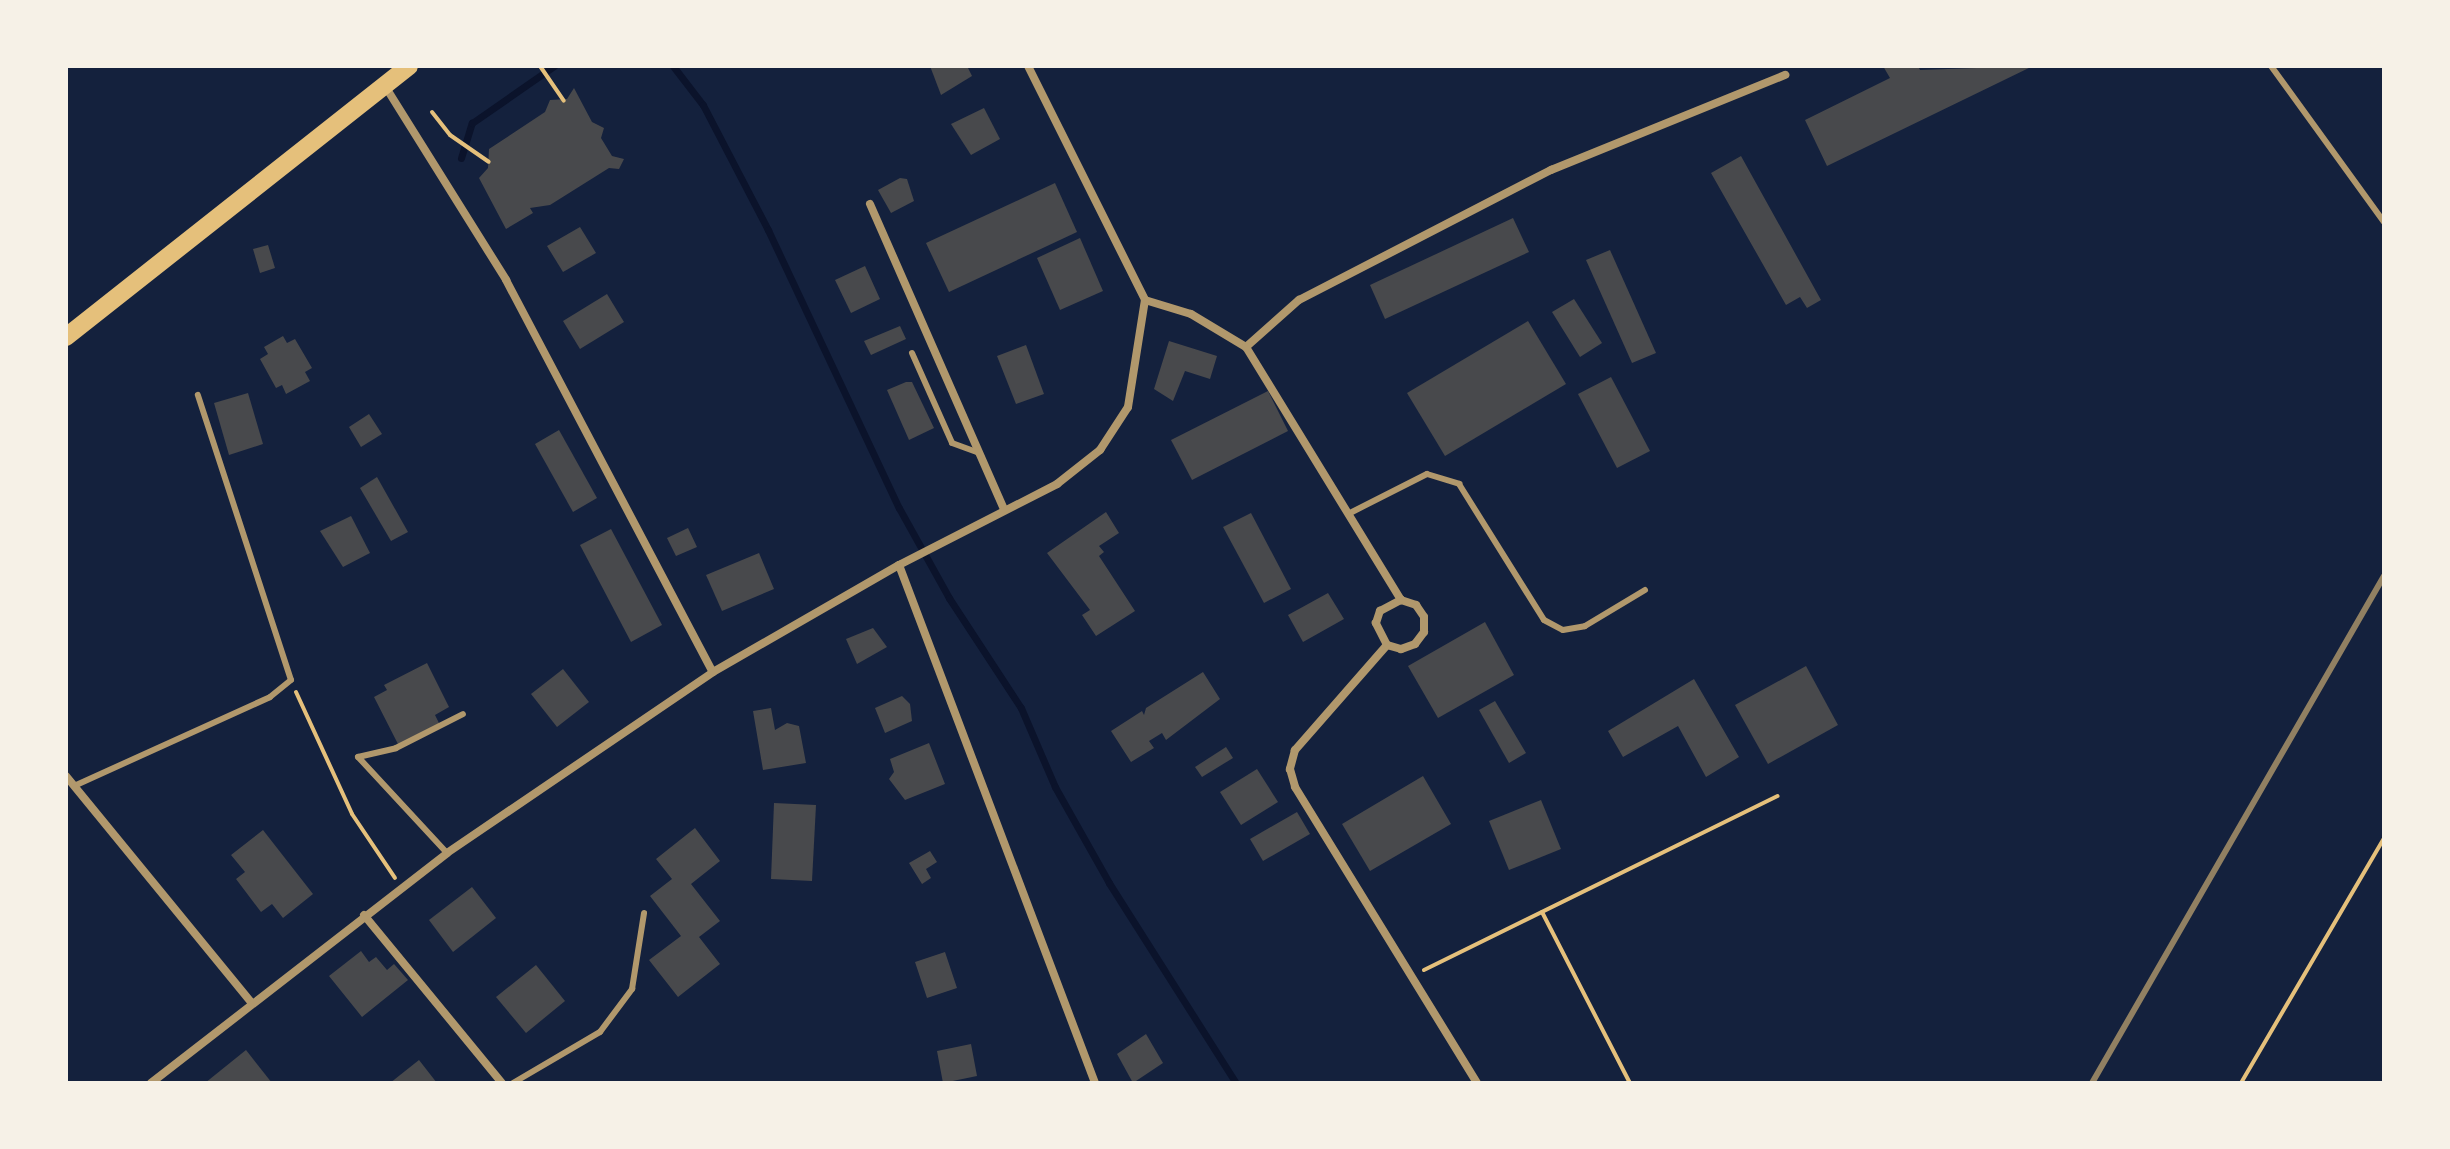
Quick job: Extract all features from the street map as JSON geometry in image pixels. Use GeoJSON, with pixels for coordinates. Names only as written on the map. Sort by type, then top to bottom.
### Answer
{"type":"FeatureCollection","features":[{"type":"Feature","properties":{"kind":"main road"},"geometry":{"type":"LineString","coordinates":[[66,337],[409,66]]}},
{"type":"Feature","properties":{"kind":"street"},"geometry":{"type":"LineString","coordinates":[[151,1083],[250,1001],[447,853],[713,672],[899,565],[1057,484],[1100,450],[1128,407],[1145,300],[1028,66]]}},
{"type":"Feature","properties":{"kind":"street"},"geometry":{"type":"LineString","coordinates":[[1246,347],[1299,300],[1551,170],[1785,75]]}},
{"type":"Feature","properties":{"kind":"street"},"geometry":{"type":"LineString","coordinates":[[384,86],[506,280],[713,672]]}},
{"type":"Feature","properties":{"kind":"street"},"geometry":{"type":"LineString","coordinates":[[870,204],[1004,509]]}},
{"type":"Feature","properties":{"kind":"street"},"geometry":{"type":"LineString","coordinates":[[1145,300],[1191,314],[1246,347],[1352,512],[1401,600],[1416,605],[1424,617],[1424,632],[1415,644],[1401,649],[1387,645],[1376,623],[1380,611],[1401,600]]}},
{"type":"Feature","properties":{"kind":"street"},"geometry":{"type":"LineString","coordinates":[[899,565],[1095,1083]]}},
{"type":"Feature","properties":{"kind":"street"},"geometry":{"type":"LineString","coordinates":[[1387,645],[1295,750],[1290,769],[1295,787],[1477,1083]]}},
{"type":"Feature","properties":{"kind":"street"},"geometry":{"type":"LineString","coordinates":[[66,776],[250,1001]]}},
{"type":"Feature","properties":{"kind":"street"},"geometry":{"type":"LineString","coordinates":[[364,915],[502,1083]]}},
{"type":"Feature","properties":{"kind":"lane"},"geometry":{"type":"LineString","coordinates":[[2271,66],[2384,222]]}},
{"type":"Feature","properties":{"kind":"lane"},"geometry":{"type":"LineString","coordinates":[[912,353],[952,443],[977,452]]}},
{"type":"Feature","properties":{"kind":"lane"},"geometry":{"type":"LineString","coordinates":[[74,786],[270,697],[291,680],[198,395]]}},
{"type":"Feature","properties":{"kind":"lane"},"geometry":{"type":"LineString","coordinates":[[1352,512],[1427,474],[1459,484],[1544,620],[1563,630],[1585,626],[1645,590]]}},
{"type":"Feature","properties":{"kind":"lane"},"geometry":{"type":"LineString","coordinates":[[447,853],[358,757],[396,748],[463,714]]}},
{"type":"Feature","properties":{"kind":"lane"},"geometry":{"type":"LineString","coordinates":[[513,1083],[600,1032],[632,989],[644,913]]}},
{"type":"Feature","properties":{"kind":"path"},"geometry":{"type":"LineString","coordinates":[[540,66],[564,101]]}},
{"type":"Feature","properties":{"kind":"path"},"geometry":{"type":"LineString","coordinates":[[432,112],[450,135],[489,162]]}},
{"type":"Feature","properties":{"kind":"path"},"geometry":{"type":"LineString","coordinates":[[291,680],[352,814],[401,887]]}},
{"type":"Feature","properties":{"kind":"path"},"geometry":{"type":"LineString","coordinates":[[1412,976],[1778,796]]}},
{"type":"Feature","properties":{"kind":"path"},"geometry":{"type":"LineString","coordinates":[[2241,1083],[2384,838]]}},
{"type":"Feature","properties":{"kind":"path"},"geometry":{"type":"LineString","coordinates":[[1542,912],[1630,1083]]}},
{"type":"Feature","properties":{"kind":"building"},"geometry":{"type":"Polygon","coordinates":[[[930,66],[967,66],[972,76],[941,95],[930,66]]]}},
{"type":"Feature","properties":{"kind":"building"},"geometry":{"type":"Polygon","coordinates":[[[1883,66],[1918,66],[1920,70],[2033,66],[1827,166],[1805,120],[1890,78],[1883,66]]]}},
{"type":"Feature","properties":{"kind":"building"},"geometry":{"type":"Polygon","coordinates":[[[574,88],[592,122],[604,128],[601,138],[612,156],[624,159],[619,169],[609,168],[550,205],[530,208],[533,213],[506,229],[479,178],[488,168],[489,149],[545,112],[550,100],[567,99],[574,88]]]}},
{"type":"Feature","properties":{"kind":"building"},"geometry":{"type":"Polygon","coordinates":[[[984,108],[1000,139],[971,155],[951,124],[984,108]]]}},
{"type":"Feature","properties":{"kind":"building"},"geometry":{"type":"Polygon","coordinates":[[[1741,156],[1821,300],[1807,308],[1800,297],[1786,305],[1711,173],[1741,156]]]}},
{"type":"Feature","properties":{"kind":"building"},"geometry":{"type":"Polygon","coordinates":[[[900,178],[907,179],[914,201],[891,213],[878,190],[900,178]]]}},
{"type":"Feature","properties":{"kind":"building"},"geometry":{"type":"Polygon","coordinates":[[[1055,183],[1077,232],[949,292],[926,243],[1055,183]]]}},
{"type":"Feature","properties":{"kind":"building"},"geometry":{"type":"Polygon","coordinates":[[[1513,218],[1529,252],[1385,319],[1370,285],[1513,218]]]}},
{"type":"Feature","properties":{"kind":"building"},"geometry":{"type":"Polygon","coordinates":[[[580,227],[596,253],[563,272],[547,246],[580,227]]]}},
{"type":"Feature","properties":{"kind":"building"},"geometry":{"type":"Polygon","coordinates":[[[1080,238],[1103,291],[1060,310],[1037,258],[1080,238]]]}},
{"type":"Feature","properties":{"kind":"building"},"geometry":{"type":"Polygon","coordinates":[[[268,245],[275,268],[260,273],[253,249],[268,245]]]}},
{"type":"Feature","properties":{"kind":"building"},"geometry":{"type":"Polygon","coordinates":[[[1610,250],[1656,353],[1632,363],[1586,260],[1610,250]]]}},
{"type":"Feature","properties":{"kind":"building"},"geometry":{"type":"Polygon","coordinates":[[[865,266],[880,299],[851,313],[835,280],[865,266]]]}},
{"type":"Feature","properties":{"kind":"building"},"geometry":{"type":"Polygon","coordinates":[[[607,294],[624,322],[580,349],[563,321],[607,294]]]}},
{"type":"Feature","properties":{"kind":"building"},"geometry":{"type":"Polygon","coordinates":[[[1574,299],[1602,343],[1580,357],[1552,312],[1574,299]]]}},
{"type":"Feature","properties":{"kind":"building"},"geometry":{"type":"Polygon","coordinates":[[[1528,321],[1566,384],[1445,456],[1407,393],[1528,321]]]}},
{"type":"Feature","properties":{"kind":"building"},"geometry":{"type":"Polygon","coordinates":[[[900,326],[906,339],[871,355],[864,341],[900,326]]]}},
{"type":"Feature","properties":{"kind":"building"},"geometry":{"type":"Polygon","coordinates":[[[283,336],[287,343],[295,339],[312,368],[305,372],[310,381],[286,394],[282,385],[276,388],[260,359],[268,354],[264,347],[283,336]]]}},
{"type":"Feature","properties":{"kind":"building"},"geometry":{"type":"Polygon","coordinates":[[[1169,341],[1217,356],[1210,379],[1185,371],[1173,401],[1154,389],[1169,341]]]}},
{"type":"Feature","properties":{"kind":"building"},"geometry":{"type":"Polygon","coordinates":[[[1026,345],[1044,394],[1016,404],[997,356],[1026,345]]]}},
{"type":"Feature","properties":{"kind":"building"},"geometry":{"type":"Polygon","coordinates":[[[1611,377],[1650,451],[1617,468],[1578,394],[1611,377]]]}},
{"type":"Feature","properties":{"kind":"building"},"geometry":{"type":"Polygon","coordinates":[[[912,382],[934,428],[909,440],[887,390],[912,382]]]}},
{"type":"Feature","properties":{"kind":"building"},"geometry":{"type":"Polygon","coordinates":[[[1268,391],[1288,431],[1192,480],[1171,440],[1268,391]]]}},
{"type":"Feature","properties":{"kind":"building"},"geometry":{"type":"Polygon","coordinates":[[[248,393],[263,444],[229,455],[214,403],[248,393]]]}},
{"type":"Feature","properties":{"kind":"building"},"geometry":{"type":"Polygon","coordinates":[[[369,414],[382,434],[361,447],[349,427],[369,414]]]}},
{"type":"Feature","properties":{"kind":"building"},"geometry":{"type":"Polygon","coordinates":[[[559,430],[597,498],[573,512],[535,444],[559,430]]]}},
{"type":"Feature","properties":{"kind":"building"},"geometry":{"type":"Polygon","coordinates":[[[377,477],[408,532],[391,541],[360,488],[377,477]]]}},
{"type":"Feature","properties":{"kind":"building"},"geometry":{"type":"Polygon","coordinates":[[[1106,512],[1119,533],[1099,546],[1104,552],[1099,556],[1135,611],[1096,636],[1082,615],[1090,610],[1047,553],[1106,512]]]}},
{"type":"Feature","properties":{"kind":"building"},"geometry":{"type":"Polygon","coordinates":[[[1251,513],[1291,589],[1264,603],[1223,527],[1251,513]]]}},
{"type":"Feature","properties":{"kind":"building"},"geometry":{"type":"Polygon","coordinates":[[[351,516],[370,553],[343,567],[320,531],[351,516]]]}},
{"type":"Feature","properties":{"kind":"building"},"geometry":{"type":"Polygon","coordinates":[[[688,528],[697,547],[676,556],[667,538],[688,528]]]}},
{"type":"Feature","properties":{"kind":"building"},"geometry":{"type":"Polygon","coordinates":[[[611,529],[662,625],[631,642],[580,545],[611,529]]]}},
{"type":"Feature","properties":{"kind":"building"},"geometry":{"type":"Polygon","coordinates":[[[759,553],[774,589],[722,611],[706,575],[759,553]]]}},
{"type":"Feature","properties":{"kind":"building"},"geometry":{"type":"Polygon","coordinates":[[[1328,593],[1344,619],[1303,642],[1288,615],[1328,593]]]}},
{"type":"Feature","properties":{"kind":"building"},"geometry":{"type":"Polygon","coordinates":[[[1485,622],[1514,675],[1438,718],[1408,666],[1485,622]]]}},
{"type":"Feature","properties":{"kind":"building"},"geometry":{"type":"Polygon","coordinates":[[[873,628],[887,647],[857,664],[846,639],[873,628]]]}},
{"type":"Feature","properties":{"kind":"building"},"geometry":{"type":"Polygon","coordinates":[[[427,663],[449,707],[435,715],[441,727],[400,748],[374,697],[387,690],[384,685],[427,663]]]}},
{"type":"Feature","properties":{"kind":"building"},"geometry":{"type":"Polygon","coordinates":[[[1806,666],[1838,725],[1768,764],[1735,705],[1806,666]]]}},
{"type":"Feature","properties":{"kind":"building"},"geometry":{"type":"Polygon","coordinates":[[[563,669],[589,702],[557,727],[531,694],[563,669]]]}},
{"type":"Feature","properties":{"kind":"building"},"geometry":{"type":"Polygon","coordinates":[[[1203,672],[1220,699],[1166,740],[1162,733],[1149,741],[1154,748],[1131,762],[1111,731],[1142,711],[1144,715],[1146,708],[1203,672]]]}},
{"type":"Feature","properties":{"kind":"building"},"geometry":{"type":"Polygon","coordinates":[[[1694,679],[1739,757],[1706,777],[1678,726],[1623,757],[1608,731],[1694,679]]]}},
{"type":"Feature","properties":{"kind":"building"},"geometry":{"type":"Polygon","coordinates":[[[902,696],[910,704],[912,721],[885,733],[875,708],[902,696]]]}},
{"type":"Feature","properties":{"kind":"building"},"geometry":{"type":"Polygon","coordinates":[[[1495,701],[1526,753],[1509,763],[1479,710],[1495,701]]]}},
{"type":"Feature","properties":{"kind":"building"},"geometry":{"type":"Polygon","coordinates":[[[771,708],[775,730],[787,723],[799,726],[806,763],[763,770],[753,711],[771,708]]]}},
{"type":"Feature","properties":{"kind":"building"},"geometry":{"type":"Polygon","coordinates":[[[929,743],[945,784],[905,800],[889,779],[894,772],[890,759],[929,743]]]}},
{"type":"Feature","properties":{"kind":"building"},"geometry":{"type":"Polygon","coordinates":[[[1226,747],[1233,758],[1202,777],[1195,767],[1226,747]]]}},
{"type":"Feature","properties":{"kind":"building"},"geometry":{"type":"Polygon","coordinates":[[[1257,769],[1278,802],[1241,825],[1220,792],[1257,769]]]}},
{"type":"Feature","properties":{"kind":"building"},"geometry":{"type":"Polygon","coordinates":[[[1423,776],[1451,824],[1370,871],[1342,824],[1423,776]]]}},
{"type":"Feature","properties":{"kind":"building"},"geometry":{"type":"Polygon","coordinates":[[[1541,800],[1561,849],[1509,870],[1489,821],[1541,800]]]}},
{"type":"Feature","properties":{"kind":"building"},"geometry":{"type":"Polygon","coordinates":[[[774,803],[816,805],[812,881],[771,879],[774,803]]]}},
{"type":"Feature","properties":{"kind":"building"},"geometry":{"type":"Polygon","coordinates":[[[1297,812],[1310,834],[1263,861],[1250,839],[1297,812]]]}},
{"type":"Feature","properties":{"kind":"building"},"geometry":{"type":"Polygon","coordinates":[[[695,828],[720,861],[691,884],[720,921],[699,937],[720,964],[678,997],[649,960],[681,936],[650,896],[672,879],[656,859],[695,828]]]}},
{"type":"Feature","properties":{"kind":"building"},"geometry":{"type":"Polygon","coordinates":[[[263,830],[313,894],[283,918],[272,904],[261,912],[236,879],[245,872],[231,855],[263,830]]]}},
{"type":"Feature","properties":{"kind":"building"},"geometry":{"type":"Polygon","coordinates":[[[930,851],[937,862],[926,869],[931,878],[922,884],[909,863],[930,851]]]}},
{"type":"Feature","properties":{"kind":"building"},"geometry":{"type":"Polygon","coordinates":[[[472,887],[496,918],[453,952],[429,920],[472,887]]]}},
{"type":"Feature","properties":{"kind":"building"},"geometry":{"type":"Polygon","coordinates":[[[361,951],[369,962],[376,957],[387,970],[394,964],[408,980],[362,1017],[329,976],[361,951]]]}},
{"type":"Feature","properties":{"kind":"building"},"geometry":{"type":"Polygon","coordinates":[[[945,952],[957,988],[927,998],[915,962],[945,952]]]}},
{"type":"Feature","properties":{"kind":"building"},"geometry":{"type":"Polygon","coordinates":[[[536,965],[565,1001],[526,1033],[496,997],[536,965]]]}},
{"type":"Feature","properties":{"kind":"building"},"geometry":{"type":"Polygon","coordinates":[[[1146,1034],[1163,1063],[1133,1083],[1117,1054],[1146,1034]]]}},
{"type":"Feature","properties":{"kind":"building"},"geometry":{"type":"Polygon","coordinates":[[[971,1044],[977,1076],[943,1083],[937,1051],[971,1044]]]}},
{"type":"Feature","properties":{"kind":"building"},"geometry":{"type":"Polygon","coordinates":[[[246,1050],[272,1083],[205,1083],[246,1050]]]}},
{"type":"Feature","properties":{"kind":"building"},"geometry":{"type":"Polygon","coordinates":[[[419,1060],[437,1083],[390,1083],[419,1060]]]}},
{"type":"Feature","properties":{"kind":"waterway"},"geometry":{"type":"LineString","coordinates":[[461,158],[472,123],[554,66]]}},
{"type":"Feature","properties":{"kind":"waterway"},"geometry":{"type":"LineString","coordinates":[[673,66],[703,105],[768,230],[899,508],[949,598],[1021,708],[1055,787],[1109,883],[1236,1083]]}},
{"type":"Feature","properties":{"kind":"railway"},"geometry":{"type":"LineString","coordinates":[[2092,1083],[2384,576]]}}]}
